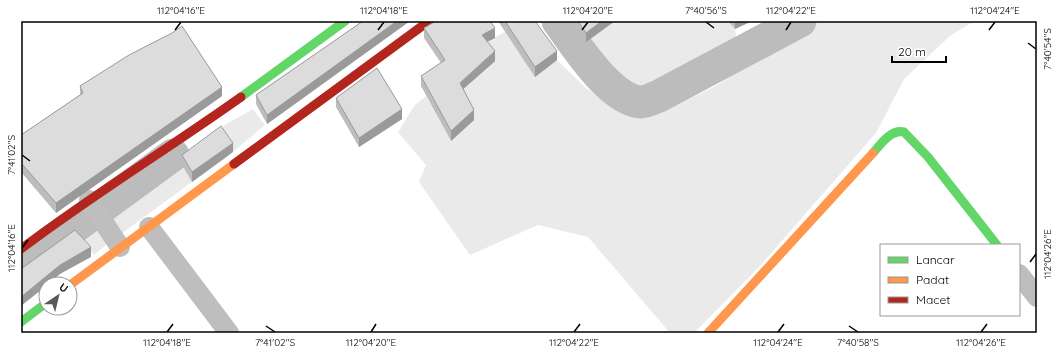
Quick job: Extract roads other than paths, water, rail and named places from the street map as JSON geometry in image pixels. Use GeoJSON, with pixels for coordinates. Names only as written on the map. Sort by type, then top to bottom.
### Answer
{"type":"FeatureCollection","features":[{"type":"Feature","properties":{"kind":"street"},"geometry":{"type":"LineString","coordinates":[[21,249],[89,200],[192,132],[346,21]]}},
{"type":"Feature","properties":{"kind":"street"},"geometry":{"type":"LineString","coordinates":[[78,277],[114,240],[148,227],[429,21]]}},
{"type":"Feature","properties":{"kind":"street"},"geometry":{"type":"LineString","coordinates":[[708,333],[889,136],[899,131],[908,136],[928,157],[996,244]]}},
{"type":"Feature","properties":{"kind":"street"},"geometry":{"type":"LineString","coordinates":[[89,200],[114,240]]}},
{"type":"Feature","properties":{"kind":"street"},"geometry":{"type":"LineString","coordinates":[[148,227],[229,333]]}},
{"type":"Feature","properties":{"kind":"street"},"geometry":{"type":"LineString","coordinates":[[1020,275],[1037,297]]}},
{"type":"Feature","properties":{"kind":"street"},"geometry":{"type":"LineString","coordinates":[[21,322],[38,309]]}},
{"type":"Feature","properties":{"kind":"waterway"},"geometry":{"type":"LineString","coordinates":[[558,21],[594,69],[606,82],[617,92],[629,99],[641,102],[648,101],[659,96],[800,21]]}},
{"type":"Feature","properties":{"kind":"waterway"},"geometry":{"type":"LineString","coordinates":[[21,266],[173,155]]}}]}
